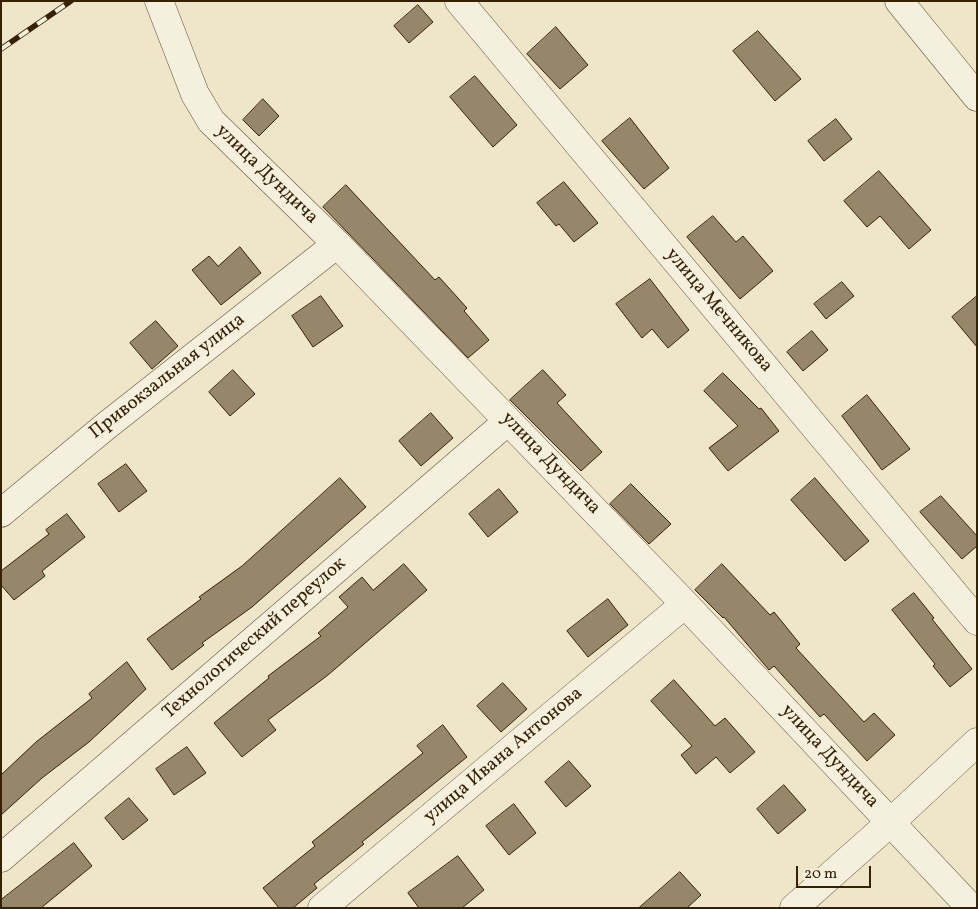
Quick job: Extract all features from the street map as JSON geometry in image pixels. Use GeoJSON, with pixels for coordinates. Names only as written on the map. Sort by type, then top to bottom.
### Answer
{"type":"FeatureCollection","features":[{"type":"Feature","properties":{"kind":"street","name":"улица Мечникова"},"geometry":{"type":"LineString","coordinates":[[459,1],[977,620]]}},
{"type":"Feature","properties":{"kind":"street"},"geometry":{"type":"LineString","coordinates":[[899,1],[977,97]]}},
{"type":"Feature","properties":{"kind":"street","name":"улица Дундича"},"geometry":{"type":"LineString","coordinates":[[159,2],[195,94],[211,121],[337,244],[685,604],[971,908]]}},
{"type":"Feature","properties":{"kind":"street","name":"Привокзальная улица"},"geometry":{"type":"LineString","coordinates":[[1,513],[106,426],[337,244]]}},
{"type":"Feature","properties":{"kind":"street","name":"Технологический переулок"},"geometry":{"type":"LineString","coordinates":[[1,858],[508,421]]}},
{"type":"Feature","properties":{"kind":"street","name":"улица Ивана Антонова"},"geometry":{"type":"LineString","coordinates":[[322,908],[685,604]]}},
{"type":"Feature","properties":{"kind":"street"},"geometry":{"type":"LineString","coordinates":[[794,908],[977,742]]}},
{"type":"Feature","properties":{"kind":"building"},"geometry":{"type":"Polygon","coordinates":[[[418,5],[433,22],[409,43],[394,26],[418,5]]]}},
{"type":"Feature","properties":{"kind":"building"},"geometry":{"type":"Polygon","coordinates":[[[556,27],[588,65],[560,89],[527,54],[556,27]]]}},
{"type":"Feature","properties":{"kind":"building"},"geometry":{"type":"Polygon","coordinates":[[[758,31],[801,79],[775,101],[733,51],[758,31]]]}},
{"type":"Feature","properties":{"kind":"building"},"geometry":{"type":"Polygon","coordinates":[[[475,76],[517,125],[493,147],[450,97],[475,76]]]}},
{"type":"Feature","properties":{"kind":"building"},"geometry":{"type":"Polygon","coordinates":[[[263,99],[279,116],[259,136],[243,120],[263,99]]]}},
{"type":"Feature","properties":{"kind":"building"},"geometry":{"type":"Polygon","coordinates":[[[630,118],[669,168],[644,189],[602,141],[630,118]]]}},
{"type":"Feature","properties":{"kind":"building"},"geometry":{"type":"Polygon","coordinates":[[[836,119],[852,139],[824,161],[808,141],[836,119]]]}},
{"type":"Feature","properties":{"kind":"building"},"geometry":{"type":"Polygon","coordinates":[[[879,171],[931,230],[909,249],[880,216],[867,227],[844,201],[879,171]]]}},
{"type":"Feature","properties":{"kind":"building"},"geometry":{"type":"Polygon","coordinates":[[[564,182],[598,223],[574,242],[559,224],[556,226],[537,203],[564,182]]]}},
{"type":"Feature","properties":{"kind":"building"},"geometry":{"type":"Polygon","coordinates":[[[346,185],[435,280],[439,277],[467,308],[464,311],[489,340],[468,358],[323,207],[346,185]]]}},
{"type":"Feature","properties":{"kind":"building"},"geometry":{"type":"Polygon","coordinates":[[[713,216],[736,242],[743,236],[773,271],[740,299],[687,237],[713,216]]]}},
{"type":"Feature","properties":{"kind":"building"},"geometry":{"type":"Polygon","coordinates":[[[240,247],[261,273],[221,305],[192,270],[209,256],[218,266],[240,247]]]}},
{"type":"Feature","properties":{"kind":"building"},"geometry":{"type":"Polygon","coordinates":[[[650,279],[689,330],[668,348],[652,329],[642,338],[616,304],[650,279]]]}},
{"type":"Feature","properties":{"kind":"building"},"geometry":{"type":"Polygon","coordinates":[[[842,282],[854,296],[826,319],[814,304],[842,282]]]}},
{"type":"Feature","properties":{"kind":"building"},"geometry":{"type":"Polygon","coordinates":[[[321,296],[343,326],[313,347],[292,316],[321,296]]]}},
{"type":"Feature","properties":{"kind":"building"},"geometry":{"type":"Polygon","coordinates":[[[977,296],[977,347],[952,317],[977,296]]]}},
{"type":"Feature","properties":{"kind":"building"},"geometry":{"type":"Polygon","coordinates":[[[156,321],[178,346],[152,369],[130,343],[156,321]]]}},
{"type":"Feature","properties":{"kind":"building"},"geometry":{"type":"Polygon","coordinates":[[[812,331],[828,350],[803,371],[787,352],[812,331]]]}},
{"type":"Feature","properties":{"kind":"building"},"geometry":{"type":"Polygon","coordinates":[[[233,370],[255,394],[230,416],[209,392],[233,370]]]}},
{"type":"Feature","properties":{"kind":"building"},"geometry":{"type":"Polygon","coordinates":[[[543,370],[566,395],[557,403],[602,452],[581,471],[510,400],[543,370]]]}},
{"type":"Feature","properties":{"kind":"building"},"geometry":{"type":"Polygon","coordinates":[[[723,373],[759,409],[761,408],[779,431],[728,471],[709,448],[738,426],[704,391],[723,373]]]}},
{"type":"Feature","properties":{"kind":"building"},"geometry":{"type":"Polygon","coordinates":[[[867,395],[910,449],[882,470],[842,416],[867,395]]]}},
{"type":"Feature","properties":{"kind":"building"},"geometry":{"type":"Polygon","coordinates":[[[431,413],[453,438],[421,466],[399,441],[431,413]]]}},
{"type":"Feature","properties":{"kind":"building"},"geometry":{"type":"Polygon","coordinates":[[[126,464],[147,491],[119,512],[98,484],[126,464]]]}},
{"type":"Feature","properties":{"kind":"building"},"geometry":{"type":"Polygon","coordinates":[[[340,478],[366,507],[252,607],[202,643],[204,645],[172,670],[147,639],[201,599],[199,597],[242,566],[340,478]]]}},
{"type":"Feature","properties":{"kind":"building"},"geometry":{"type":"Polygon","coordinates":[[[815,478],[869,541],[845,561],[791,500],[815,478]]]}},
{"type":"Feature","properties":{"kind":"building"},"geometry":{"type":"Polygon","coordinates":[[[631,484],[671,524],[649,544],[610,504],[631,484]]]}},
{"type":"Feature","properties":{"kind":"building"},"geometry":{"type":"Polygon","coordinates":[[[499,489],[518,512],[488,537],[469,514],[499,489]]]}},
{"type":"Feature","properties":{"kind":"building"},"geometry":{"type":"Polygon","coordinates":[[[941,496],[977,536],[977,546],[962,559],[920,512],[941,496]]]}},
{"type":"Feature","properties":{"kind":"building"},"geometry":{"type":"Polygon","coordinates":[[[67,514],[85,537],[42,571],[45,576],[14,600],[1,585],[1,571],[49,534],[46,530],[67,514]]]}},
{"type":"Feature","properties":{"kind":"building"},"geometry":{"type":"Polygon","coordinates":[[[404,564],[427,590],[328,675],[268,720],[276,730],[242,757],[214,723],[269,678],[268,676],[321,636],[318,633],[348,607],[339,597],[362,577],[373,590],[404,564]]]}},
{"type":"Feature","properties":{"kind":"building"},"geometry":{"type":"Polygon","coordinates":[[[722,564],[770,615],[774,612],[800,644],[796,648],[864,722],[874,713],[895,735],[867,761],[824,714],[820,717],[774,666],[769,670],[724,617],[695,590],[722,564]]]}},
{"type":"Feature","properties":{"kind":"building"},"geometry":{"type":"Polygon","coordinates":[[[914,593],[972,669],[950,687],[933,666],[935,664],[892,610],[914,593]]]}},
{"type":"Feature","properties":{"kind":"building"},"geometry":{"type":"Polygon","coordinates":[[[608,599],[628,625],[588,657],[567,631],[608,599]]]}},
{"type":"Feature","properties":{"kind":"building"},"geometry":{"type":"Polygon","coordinates":[[[127,662],[146,689],[89,742],[42,778],[1,815],[1,775],[36,742],[92,698],[89,694],[127,662]]]}},
{"type":"Feature","properties":{"kind":"building"},"geometry":{"type":"Polygon","coordinates":[[[674,680],[715,726],[725,718],[755,752],[730,773],[716,757],[696,774],[681,755],[692,746],[651,701],[674,680]]]}},
{"type":"Feature","properties":{"kind":"building"},"geometry":{"type":"Polygon","coordinates":[[[503,683],[527,709],[501,732],[477,706],[503,683]]]}},
{"type":"Feature","properties":{"kind":"building"},"geometry":{"type":"Polygon","coordinates":[[[443,725],[467,757],[362,842],[364,844],[314,884],[317,888],[293,908],[279,908],[263,888],[315,846],[312,842],[423,753],[417,746],[443,725]]]}},
{"type":"Feature","properties":{"kind":"building"},"geometry":{"type":"Polygon","coordinates":[[[187,747],[206,773],[174,795],[156,769],[187,747]]]}},
{"type":"Feature","properties":{"kind":"building"},"geometry":{"type":"Polygon","coordinates":[[[569,761],[591,786],[566,807],[545,782],[569,761]]]}},
{"type":"Feature","properties":{"kind":"building"},"geometry":{"type":"Polygon","coordinates":[[[784,785],[806,810],[778,834],[757,809],[784,785]]]}},
{"type":"Feature","properties":{"kind":"building"},"geometry":{"type":"Polygon","coordinates":[[[129,798],[148,820],[123,840],[105,818],[129,798]]]}},
{"type":"Feature","properties":{"kind":"building"},"geometry":{"type":"Polygon","coordinates":[[[514,804],[536,833],[509,855],[486,826],[514,804]]]}},
{"type":"Feature","properties":{"kind":"building"},"geometry":{"type":"Polygon","coordinates":[[[74,843],[92,866],[41,908],[1,908],[1,900],[74,843]]]}},
{"type":"Feature","properties":{"kind":"building"},"geometry":{"type":"Polygon","coordinates":[[[458,856],[484,890],[462,908],[419,908],[408,893],[458,856]]]}},
{"type":"Feature","properties":{"kind":"building"},"geometry":{"type":"Polygon","coordinates":[[[680,872],[701,895],[687,908],[639,908],[680,872]]]}},
{"type":"Feature","properties":{"kind":"railway"},"geometry":{"type":"LineString","coordinates":[[1,49],[71,1]]}}]}
